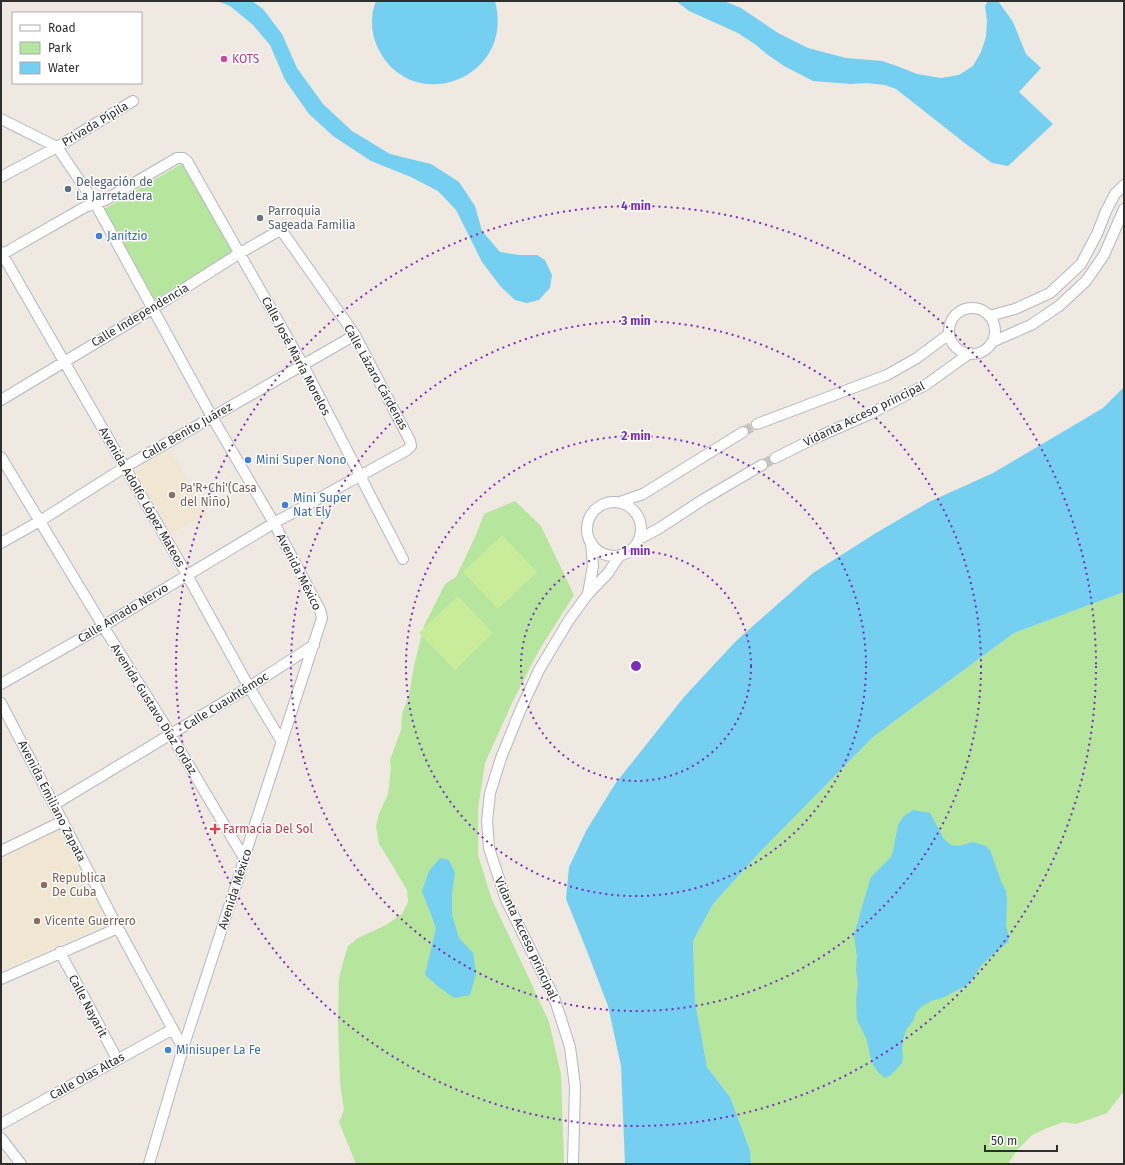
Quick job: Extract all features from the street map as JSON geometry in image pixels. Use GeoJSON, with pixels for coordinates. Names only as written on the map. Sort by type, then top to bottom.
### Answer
{"type":"FeatureCollection","features":[{"type":"Feature","properties":{"kind":"street","name":"Privada Pípila"},"geometry":{"type":"LineString","coordinates":[[1,177],[57,147],[133,101]]}},
{"type":"Feature","properties":{"kind":"street","name":"Avenida México"},"geometry":{"type":"LineString","coordinates":[[1,119],[57,147],[95,203],[212,417],[274,523],[320,610],[322,618],[183,1048],[149,1164]]}},
{"type":"Feature","properties":{"kind":"street","name":"Calle José María Morelos"},"geometry":{"type":"LineString","coordinates":[[95,203],[105,200],[177,158],[183,158],[187,161],[303,365],[403,559]]}},
{"type":"Feature","properties":{"kind":"street"},"geometry":{"type":"LineString","coordinates":[[990,316],[1016,309],[1050,293],[1081,264],[1097,234],[1106,210],[1115,194],[1124,185]]}},
{"type":"Feature","properties":{"kind":"street"},"geometry":{"type":"LineString","coordinates":[[1,254],[85,207],[95,203]]}},
{"type":"Feature","properties":{"kind":"street","name":"Vidanta Acceso principal"},"geometry":{"type":"LineString","coordinates":[[775,458],[813,439],[870,414],[927,384],[970,353],[982,351],[992,342],[1031,325],[1058,306],[1086,281],[1104,255],[1124,209]]}},
{"type":"Feature","properties":{"kind":"street","name":"Calle Independencia"},"geometry":{"type":"LineString","coordinates":[[1,400],[240,253],[280,231]]}},
{"type":"Feature","properties":{"kind":"street","name":"Calle Lázaro Cárdenas"},"geometry":{"type":"LineString","coordinates":[[280,231],[284,234],[355,335],[412,446]]}},
{"type":"Feature","properties":{"kind":"street","name":"Avenida Adolfo López Mateos"},"geometry":{"type":"LineString","coordinates":[[1,254],[64,361],[187,575],[249,687],[282,742]]}},
{"type":"Feature","properties":{"kind":"street"},"geometry":{"type":"LineString","coordinates":[[970,353],[962,351],[956,347],[950,334],[952,320],[963,310],[977,308],[990,316],[995,328],[992,342]]}},
{"type":"Feature","properties":{"kind":"street"},"geometry":{"type":"LineString","coordinates":[[757,424],[887,375],[916,358],[950,334]]}},
{"type":"Feature","properties":{"kind":"street","name":"Calle Benito Juárez"},"geometry":{"type":"LineString","coordinates":[[1,543],[40,521],[125,467],[355,335]]}},
{"type":"Feature","properties":{"kind":"street"},"geometry":{"type":"LineString","coordinates":[[588,594],[593,566],[588,525],[590,517],[595,510],[602,505],[611,502],[620,502],[643,494],[743,432]]}},
{"type":"Feature","properties":{"kind":"street","name":"Calle Amado Nervo"},"geometry":{"type":"LineString","coordinates":[[1,684],[103,626],[274,523],[360,477],[412,446]]}},
{"type":"Feature","properties":{"kind":"street","name":"Avenida Gustavo Díaz Ordaz"},"geometry":{"type":"LineString","coordinates":[[1,457],[171,735],[244,858]]}},
{"type":"Feature","properties":{"kind":"street"},"geometry":{"type":"LineString","coordinates":[[639,539],[658,529],[704,498],[762,465]]}},
{"type":"Feature","properties":{"kind":"street"},"geometry":{"type":"LineString","coordinates":[[591,542],[597,549],[612,555],[620,555],[628,552],[635,546],[639,539],[641,523],[634,510],[620,502]]}},
{"type":"Feature","properties":{"kind":"street","name":"Vidanta Acceso principal"},"geometry":{"type":"LineString","coordinates":[[573,1164],[575,1086],[570,1047],[554,997],[506,900],[489,848],[487,821],[490,793],[501,758],[539,670],[569,620],[588,594],[608,573],[620,555]]}},
{"type":"Feature","properties":{"kind":"street","name":"Calle Cuauhtémoc"},"geometry":{"type":"LineString","coordinates":[[55,804],[171,735],[314,645]]}},
{"type":"Feature","properties":{"kind":"street","name":"Avenida Emiliano Zapata"},"geometry":{"type":"LineString","coordinates":[[1,703],[55,804],[62,821],[118,928],[183,1048]]}},
{"type":"Feature","properties":{"kind":"street"},"geometry":{"type":"LineString","coordinates":[[1,851],[62,821]]}},
{"type":"Feature","properties":{"kind":"street"},"geometry":{"type":"LineString","coordinates":[[1,979],[118,928]]}},
{"type":"Feature","properties":{"kind":"street","name":"Calle Nayarit"},"geometry":{"type":"LineString","coordinates":[[60,952],[116,1059]]}},
{"type":"Feature","properties":{"kind":"street","name":"Calle Olas Altas"},"geometry":{"type":"LineString","coordinates":[[1,1124],[172,1029]]}},
{"type":"Feature","properties":{"kind":"street"},"geometry":{"type":"LineString","coordinates":[[2,1140],[21,1164]]}},
{"type":"Feature","properties":{"kind":"shaded area","name":"Pa'R+Chi'(Casa del Niño)"},"geometry":{"type":"Polygon","coordinates":[[[170,450],[207,514],[172,533],[134,471],[170,450]]]}},
{"type":"Feature","properties":{"kind":"shaded area","name":"Republica De Cuba"},"geometry":{"type":"Polygon","coordinates":[[[57,829],[109,924],[1,970],[1,858],[32,843],[31,841],[57,829]]]}},
{"type":"Feature","properties":{"kind":"green space"},"geometry":{"type":"Polygon","coordinates":[[[183,163],[234,252],[154,300],[104,209],[183,163]]]}},
{"type":"Feature","properties":{"kind":"green space"},"geometry":{"type":"Polygon","coordinates":[[[515,501],[541,526],[574,595],[538,652],[512,703],[485,763],[478,809],[478,855],[492,900],[549,1022],[561,1074],[564,1164],[356,1164],[339,1122],[344,1110],[340,1083],[338,1023],[339,978],[348,946],[358,938],[386,925],[402,914],[408,902],[407,890],[379,844],[376,826],[379,814],[388,794],[391,768],[390,760],[401,730],[402,714],[409,695],[414,666],[424,626],[445,584],[456,577],[476,535],[484,514],[515,501]]]}},
{"type":"Feature","properties":{"kind":"green space"},"geometry":{"type":"Polygon","coordinates":[[[502,535],[537,572],[498,609],[463,572],[502,535]]]}},
{"type":"Feature","properties":{"kind":"green space"},"geometry":{"type":"Polygon","coordinates":[[[1124,592],[1124,1091],[1107,1113],[1076,1124],[1063,1122],[1032,1135],[1017,1150],[1008,1164],[751,1164],[750,1150],[730,1097],[707,1067],[695,1001],[693,941],[713,904],[760,852],[873,737],[1014,633],[1124,592]]]}},
{"type":"Feature","properties":{"kind":"green space"},"geometry":{"type":"Polygon","coordinates":[[[458,596],[493,633],[455,670],[419,633],[458,596]]]}},
{"type":"Feature","properties":{"kind":"water"},"geometry":{"type":"Polygon","coordinates":[[[217,1],[252,1],[263,9],[282,34],[297,68],[323,104],[352,131],[390,154],[431,164],[459,182],[475,206],[482,231],[500,252],[519,255],[537,255],[545,260],[552,275],[550,288],[539,300],[527,303],[515,300],[501,287],[482,262],[456,210],[438,191],[411,177],[371,161],[333,136],[309,114],[285,80],[270,45],[253,25],[230,6],[217,1]]]}},
{"type":"Feature","properties":{"kind":"water"},"geometry":{"type":"Polygon","coordinates":[[[376,1],[495,1],[497,29],[490,51],[475,69],[456,80],[434,84],[412,80],[392,68],[377,46],[373,35],[372,24],[376,1]]]}},
{"type":"Feature","properties":{"kind":"water"},"geometry":{"type":"Polygon","coordinates":[[[676,1],[724,1],[741,8],[778,33],[808,48],[846,58],[882,61],[917,74],[941,78],[959,75],[973,66],[981,52],[986,37],[987,21],[985,6],[988,1],[998,1],[1013,22],[1026,54],[1041,68],[1019,92],[1053,124],[1008,166],[992,163],[896,89],[885,85],[866,83],[851,84],[813,81],[784,66],[738,33],[689,11],[676,1]]]}},
{"type":"Feature","properties":{"kind":"water"},"geometry":{"type":"Polygon","coordinates":[[[1124,387],[1124,592],[1014,633],[873,737],[760,852],[713,904],[693,941],[695,1001],[707,1067],[730,1097],[750,1150],[751,1164],[625,1164],[621,1066],[608,1006],[566,899],[569,867],[586,831],[615,784],[684,697],[736,641],[813,573],[876,533],[929,502],[993,473],[1103,408],[1124,387]]]}},
{"type":"Feature","properties":{"kind":"water"},"geometry":{"type":"Polygon","coordinates":[[[913,810],[930,813],[944,839],[951,845],[959,846],[973,842],[986,846],[990,850],[1006,891],[1006,925],[1009,937],[1008,942],[981,966],[970,982],[964,987],[942,998],[931,1001],[921,1007],[906,1030],[903,1040],[902,1063],[891,1075],[885,1078],[873,1065],[867,1040],[857,1020],[856,999],[858,984],[856,970],[857,957],[854,935],[871,877],[891,857],[898,825],[904,816],[913,810]]]}},
{"type":"Feature","properties":{"kind":"water"},"geometry":{"type":"Polygon","coordinates":[[[440,858],[449,860],[455,873],[452,894],[452,915],[459,938],[473,953],[476,974],[470,995],[454,998],[425,975],[436,928],[422,891],[429,871],[440,858]]]}},
{"type":"Feature","properties":{"kind":"tunnel"},"geometry":{"type":"LineString","coordinates":[[743,432],[757,424]]}},
{"type":"Feature","properties":{"kind":"tunnel"},"geometry":{"type":"LineString","coordinates":[[762,465],[775,458]]}},
{"type":"Feature","properties":{"kind":"place","name":"KOTS"},"geometry":{"type":"Point","coordinates":[224,59]}},
{"type":"Feature","properties":{"kind":"place","name":"Delegación de La Jarretadera"},"geometry":{"type":"Point","coordinates":[68,189]}},
{"type":"Feature","properties":{"kind":"place","name":"Parroquia Sageada Familia"},"geometry":{"type":"Point","coordinates":[260,218]}},
{"type":"Feature","properties":{"kind":"place","name":"Janitzio"},"geometry":{"type":"Point","coordinates":[99,236]}},
{"type":"Feature","properties":{"kind":"place","name":"Mini Super Nono"},"geometry":{"type":"Point","coordinates":[248,460]}},
{"type":"Feature","properties":{"kind":"place","name":"Pa'R+Chi'(Casa del Niño)"},"geometry":{"type":"Point","coordinates":[172,495]}},
{"type":"Feature","properties":{"kind":"place","name":"Mini Super Nat Ely"},"geometry":{"type":"Point","coordinates":[285,505]}},
{"type":"Feature","properties":{"kind":"place","name":"Farmacia Del Sol"},"geometry":{"type":"Point","coordinates":[215,829]}},
{"type":"Feature","properties":{"kind":"place","name":"Republica De Cuba"},"geometry":{"type":"Point","coordinates":[44,885]}},
{"type":"Feature","properties":{"kind":"place","name":"Vicente Guerrero"},"geometry":{"type":"Point","coordinates":[37,921]}},
{"type":"Feature","properties":{"kind":"place","name":"Minisuper La Fe"},"geometry":{"type":"Point","coordinates":[168,1050]}}]}
